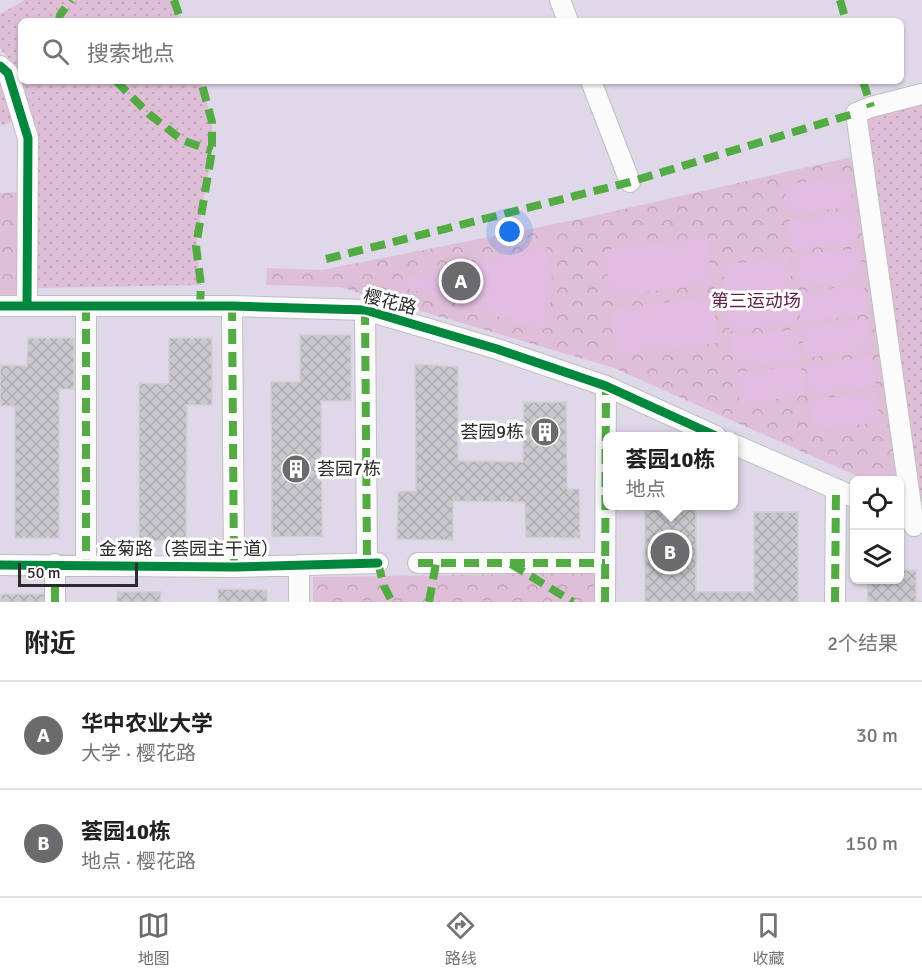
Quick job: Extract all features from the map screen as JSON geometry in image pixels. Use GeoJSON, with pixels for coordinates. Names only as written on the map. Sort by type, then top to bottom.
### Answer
{"type":"FeatureCollection","features":[{"type":"Feature","properties":{"kind":"street"},"geometry":{"type":"LineString","coordinates":[[560,0],[567,18]]}},
{"type":"Feature","properties":{"kind":"street"},"geometry":{"type":"LineString","coordinates":[[0,66],[8,73],[28,138],[27,306]]}},
{"type":"Feature","properties":{"kind":"street"},"geometry":{"type":"LineString","coordinates":[[592,84],[630,182]]}},
{"type":"Feature","properties":{"kind":"street"},"geometry":{"type":"LineString","coordinates":[[912,525],[856,113],[922,94]]}},
{"type":"Feature","properties":{"kind":"street","name":"樱花路"},"geometry":{"type":"LineString","coordinates":[[0,306],[232,306],[365,310],[497,349],[606,386],[707,432]]}},
{"type":"Feature","properties":{"kind":"street"},"geometry":{"type":"LineString","coordinates":[[86,306],[86,565]]}},
{"type":"Feature","properties":{"kind":"street"},"geometry":{"type":"LineString","coordinates":[[232,306],[234,567]]}},
{"type":"Feature","properties":{"kind":"street","name":"金菊路（荟园主干道）"},"geometry":{"type":"LineString","coordinates":[[0,565],[234,567],[373,563],[365,310]]}},
{"type":"Feature","properties":{"kind":"street"},"geometry":{"type":"LineString","coordinates":[[606,386],[606,432]]}},
{"type":"Feature","properties":{"kind":"street"},"geometry":{"type":"LineString","coordinates":[[738,446],[850,495]]}},
{"type":"Feature","properties":{"kind":"street"},"geometry":{"type":"LineString","coordinates":[[835,602],[836,489]]}},
{"type":"Feature","properties":{"kind":"street"},"geometry":{"type":"LineString","coordinates":[[605,510],[605,602]]}},
{"type":"Feature","properties":{"kind":"street"},"geometry":{"type":"LineString","coordinates":[[418,563],[605,563]]}},
{"type":"Feature","properties":{"kind":"street"},"geometry":{"type":"LineString","coordinates":[[55,564],[55,602]]}},
{"type":"Feature","properties":{"kind":"street"},"geometry":{"type":"LineString","coordinates":[[299,565],[299,602]]}},
{"type":"Feature","properties":{"kind":"shaded area"},"geometry":{"type":"Polygon","coordinates":[[[0,0],[922,0],[922,602],[0,602],[0,0]]]}},
{"type":"Feature","properties":{"kind":"green space"},"geometry":{"type":"Polygon","coordinates":[[[25,0],[174,0],[180,18],[18,18],[18,76],[14,65],[0,48],[0,14],[25,0]]]}},
{"type":"Feature","properties":{"kind":"green space"},"geometry":{"type":"Polygon","coordinates":[[[0,73],[18,118],[3,126],[0,122],[0,73]]]}},
{"type":"Feature","properties":{"kind":"green space"},"geometry":{"type":"Polygon","coordinates":[[[21,84],[202,84],[212,122],[212,151],[196,246],[201,285],[38,288],[38,131],[21,84]]]}},
{"type":"Feature","properties":{"kind":"green space"},"geometry":{"type":"Polygon","coordinates":[[[922,94],[922,530],[856,113],[922,94]]]}},
{"type":"Feature","properties":{"kind":"green space","name":"第三运动场"},"geometry":{"type":"Polygon","coordinates":[[[856,156],[904,476],[857,476],[614,368],[339,287],[266,285],[267,268],[322,270],[580,219],[856,156]]]}},
{"type":"Feature","properties":{"kind":"green space"},"geometry":{"type":"Polygon","coordinates":[[[849,176],[853,206],[787,215],[784,185],[849,176]]]}},
{"type":"Feature","properties":{"kind":"green space"},"geometry":{"type":"Polygon","coordinates":[[[26,192],[26,284],[13,297],[0,297],[0,193],[26,192]]]}},
{"type":"Feature","properties":{"kind":"green space"},"geometry":{"type":"Polygon","coordinates":[[[854,212],[858,242],[792,251],[788,221],[854,212]]]}},
{"type":"Feature","properties":{"kind":"green space"},"geometry":{"type":"Polygon","coordinates":[[[706,238],[712,284],[610,296],[605,250],[706,238]]]}},
{"type":"Feature","properties":{"kind":"green space"},"geometry":{"type":"Polygon","coordinates":[[[546,246],[552,273],[550,304],[542,330],[388,282],[546,246]]]}},
{"type":"Feature","properties":{"kind":"green space"},"geometry":{"type":"Polygon","coordinates":[[[859,248],[863,278],[797,287],[793,257],[859,248]]]}},
{"type":"Feature","properties":{"kind":"green space"},"geometry":{"type":"Polygon","coordinates":[[[788,257],[792,287],[726,295],[722,265],[788,257]]]}},
{"type":"Feature","properties":{"kind":"green space"},"geometry":{"type":"Polygon","coordinates":[[[863,284],[867,314],[801,323],[797,293],[863,284]]]}},
{"type":"Feature","properties":{"kind":"green space"},"geometry":{"type":"Polygon","coordinates":[[[792,293],[796,323],[730,331],[726,301],[792,293]]]}},
{"type":"Feature","properties":{"kind":"green space"},"geometry":{"type":"Polygon","coordinates":[[[713,297],[718,343],[617,354],[612,309],[713,297]]]}},
{"type":"Feature","properties":{"kind":"green space"},"geometry":{"type":"Polygon","coordinates":[[[867,319],[871,349],[805,358],[801,328],[867,319]]]}},
{"type":"Feature","properties":{"kind":"green space"},"geometry":{"type":"Polygon","coordinates":[[[797,329],[801,359],[735,368],[731,337],[797,329]]]}},
{"type":"Feature","properties":{"kind":"green space"},"geometry":{"type":"Polygon","coordinates":[[[872,356],[876,386],[810,395],[806,364],[872,356]]]}},
{"type":"Feature","properties":{"kind":"green space"},"geometry":{"type":"Polygon","coordinates":[[[801,365],[805,395],[740,404],[736,373],[801,365]]]}},
{"type":"Feature","properties":{"kind":"green space"},"geometry":{"type":"Polygon","coordinates":[[[876,392],[880,422],[814,430],[810,400],[876,392]]]}},
{"type":"Feature","properties":{"kind":"green space","name":"第三运动场"},"geometry":{"type":"Polygon","coordinates":[[[904,479],[907,499],[904,498],[904,479]]]}},
{"type":"Feature","properties":{"kind":"green space"},"geometry":{"type":"Polygon","coordinates":[[[596,573],[597,602],[313,602],[313,577],[596,573]]]}},
{"type":"Feature","properties":{"kind":"building","name":"荟园7栋"},"geometry":{"type":"Polygon","coordinates":[[[300,335],[351,335],[351,401],[321,401],[322,536],[272,537],[271,382],[300,382],[300,335]]]}},
{"type":"Feature","properties":{"kind":"building"},"geometry":{"type":"Polygon","coordinates":[[[28,338],[74,338],[74,389],[59,389],[59,538],[15,538],[15,406],[0,406],[0,365],[27,366],[28,338]]]}},
{"type":"Feature","properties":{"kind":"building"},"geometry":{"type":"Polygon","coordinates":[[[169,338],[212,338],[212,405],[187,405],[186,541],[139,541],[139,383],[169,384],[169,338]]]}},
{"type":"Feature","properties":{"kind":"building","name":"荟园9栋"},"geometry":{"type":"Polygon","coordinates":[[[415,364],[458,367],[458,461],[523,462],[524,402],[566,402],[567,489],[579,489],[580,538],[526,537],[525,502],[453,501],[453,540],[397,539],[398,492],[416,491],[415,364]]]}},
{"type":"Feature","properties":{"kind":"building"},"geometry":{"type":"Polygon","coordinates":[[[645,510],[696,510],[696,592],[754,592],[754,512],[798,512],[798,602],[645,602],[645,510]]]}},
{"type":"Feature","properties":{"kind":"building"},"geometry":{"type":"Polygon","coordinates":[[[904,570],[916,570],[916,601],[922,602],[868,602],[867,584],[904,584],[904,570]]]}},
{"type":"Feature","properties":{"kind":"building"},"geometry":{"type":"Polygon","coordinates":[[[218,589],[267,590],[267,602],[218,602],[218,589]]]}},
{"type":"Feature","properties":{"kind":"building"},"geometry":{"type":"Polygon","coordinates":[[[117,592],[161,592],[160,602],[117,602],[117,592]]]}},
{"type":"Feature","properties":{"kind":"building"},"geometry":{"type":"Polygon","coordinates":[[[1,594],[47,594],[47,602],[1,602],[1,594]]]}},
{"type":"Feature","properties":{"kind":"marked path"},"geometry":{"type":"LineString","coordinates":[[60,18],[71,0]]}},
{"type":"Feature","properties":{"kind":"marked path"},"geometry":{"type":"LineString","coordinates":[[174,0],[180,18]]}},
{"type":"Feature","properties":{"kind":"marked path"},"geometry":{"type":"LineString","coordinates":[[840,0],[845,18]]}},
{"type":"Feature","properties":{"kind":"marked path"},"geometry":{"type":"LineString","coordinates":[[119,84],[149,114],[182,140],[212,151]]}},
{"type":"Feature","properties":{"kind":"marked path"},"geometry":{"type":"LineString","coordinates":[[200,306],[201,285],[196,246],[212,151],[212,122],[202,84]]}},
{"type":"Feature","properties":{"kind":"marked path"},"geometry":{"type":"LineString","coordinates":[[864,84],[871,107]]}},
{"type":"Feature","properties":{"kind":"marked path"},"geometry":{"type":"LineString","coordinates":[[326,259],[630,182],[856,113]]}},
{"type":"Feature","properties":{"kind":"marked path"},"geometry":{"type":"LineString","coordinates":[[86,306],[86,565]]}},
{"type":"Feature","properties":{"kind":"marked path"},"geometry":{"type":"LineString","coordinates":[[232,306],[234,567]]}},
{"type":"Feature","properties":{"kind":"marked path"},"geometry":{"type":"LineString","coordinates":[[365,310],[367,563]]}},
{"type":"Feature","properties":{"kind":"marked path"},"geometry":{"type":"LineString","coordinates":[[606,386],[606,432]]}},
{"type":"Feature","properties":{"kind":"marked path"},"geometry":{"type":"LineString","coordinates":[[835,602],[836,489]]}},
{"type":"Feature","properties":{"kind":"marked path"},"geometry":{"type":"LineString","coordinates":[[605,510],[605,602]]}},
{"type":"Feature","properties":{"kind":"marked path"},"geometry":{"type":"LineString","coordinates":[[378,563],[384,586],[392,602]]}},
{"type":"Feature","properties":{"kind":"marked path"},"geometry":{"type":"LineString","coordinates":[[418,563],[605,563]]}},
{"type":"Feature","properties":{"kind":"marked path"},"geometry":{"type":"LineString","coordinates":[[429,602],[436,563]]}},
{"type":"Feature","properties":{"kind":"marked path"},"geometry":{"type":"LineString","coordinates":[[55,564],[55,602]]}},
{"type":"Feature","properties":{"kind":"marked path"},"geometry":{"type":"LineString","coordinates":[[511,564],[573,602]]}},
{"type":"Feature","properties":{"kind":"cycle path"},"geometry":{"type":"LineString","coordinates":[[0,66],[8,73],[28,138],[27,306]]}},
{"type":"Feature","properties":{"kind":"cycle path"},"geometry":{"type":"LineString","coordinates":[[0,306],[232,306],[365,310],[497,349],[606,386],[707,432]]}},
{"type":"Feature","properties":{"kind":"cycle path"},"geometry":{"type":"LineString","coordinates":[[0,565],[234,567],[378,563]]}},
{"type":"Feature","properties":{"kind":"place","name":"华中农业大学"},"geometry":{"type":"Point","coordinates":[461,281]}},
{"type":"Feature","properties":{"kind":"place","name":"荟园9栋"},"geometry":{"type":"Point","coordinates":[545,432]}},
{"type":"Feature","properties":{"kind":"place","name":"荟园7栋"},"geometry":{"type":"Point","coordinates":[296,469]}},
{"type":"Feature","properties":{"kind":"place","name":"荟园10栋"},"geometry":{"type":"Point","coordinates":[670,552]}}]}
